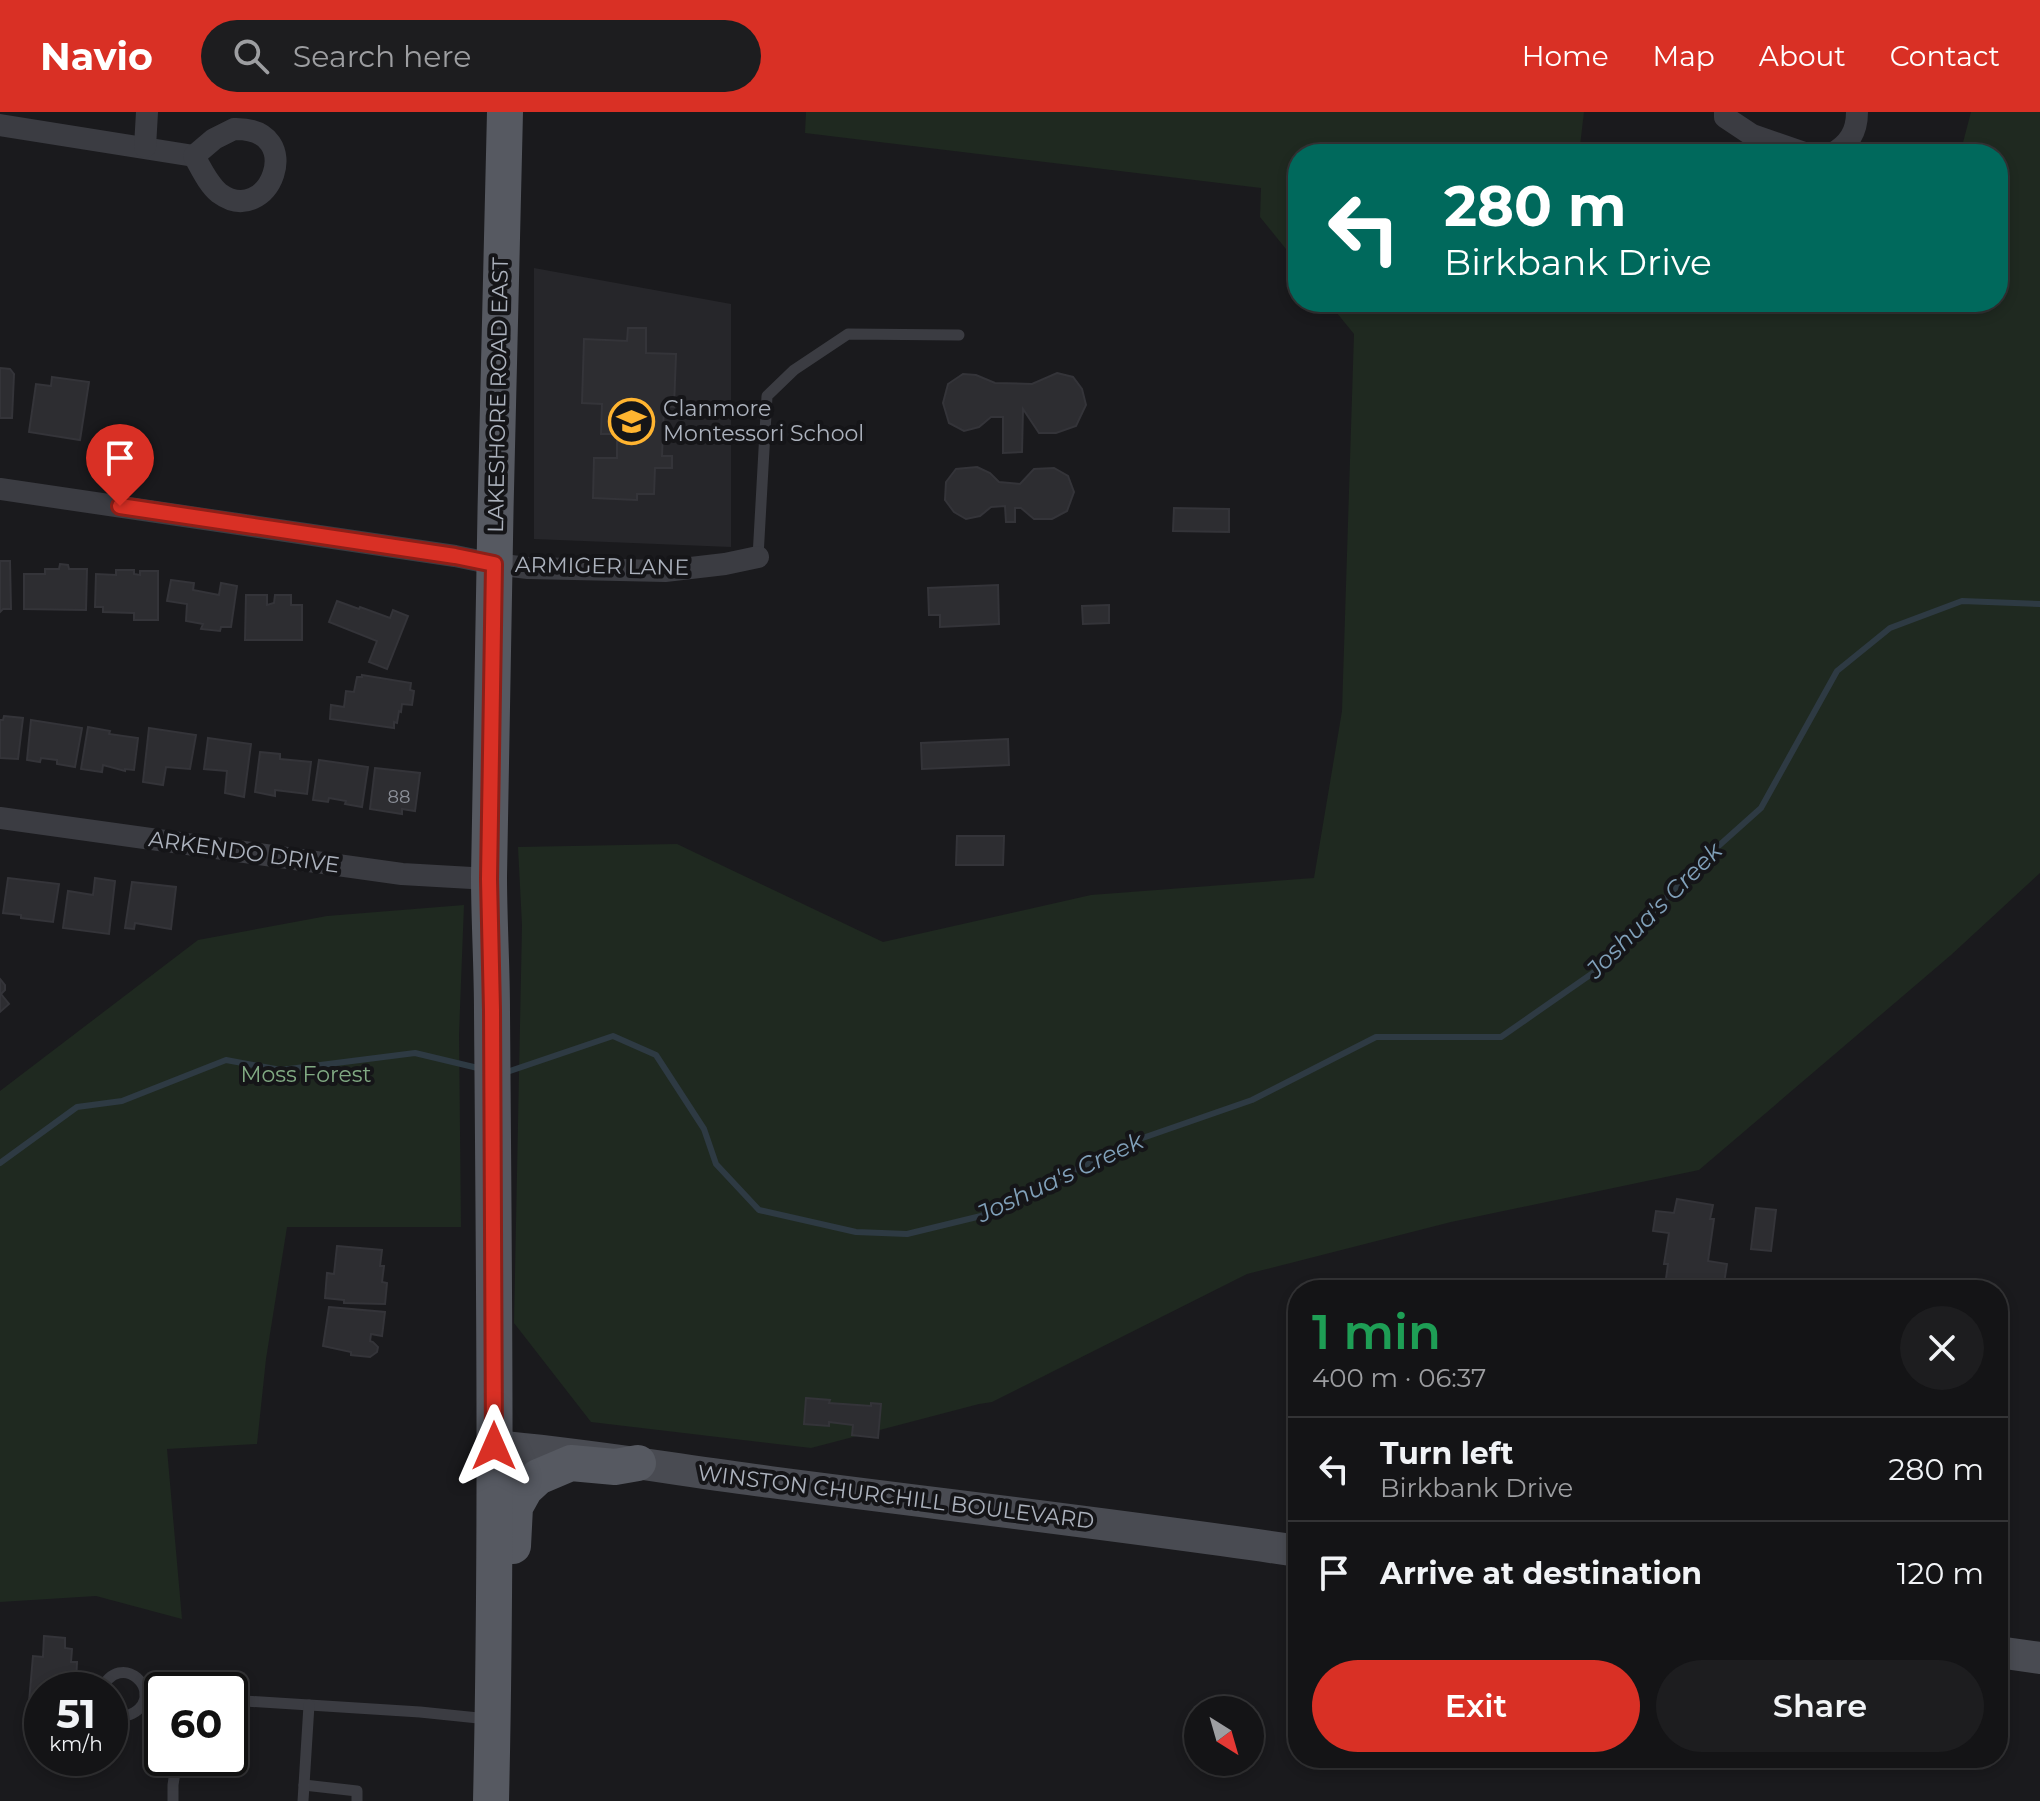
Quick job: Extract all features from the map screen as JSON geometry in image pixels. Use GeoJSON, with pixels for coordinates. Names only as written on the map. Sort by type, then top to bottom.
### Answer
{"type":"FeatureCollection","features":[{"type":"Feature","properties":{"kind":"main road","name":"LAKESHORE ROAD EAST"},"geometry":{"type":"LineString","coordinates":[[491,1801],[494,1446],[489,879],[505,112]]}},
{"type":"Feature","properties":{"kind":"main road","name":"WINSTON CHURCHILL BOULEVARD"},"geometry":{"type":"LineString","coordinates":[[494,1446],[1288,1550]]}},
{"type":"Feature","properties":{"kind":"main road"},"geometry":{"type":"LineString","coordinates":[[494,1618],[513,1606],[515,1507],[525,1489],[538,1477],[571,1463],[615,1467],[638,1463]]}},
{"type":"Feature","properties":{"kind":"main road"},"geometry":{"type":"LineString","coordinates":[[2008,1653],[2040,1658]]}},
{"type":"Feature","properties":{"kind":"street"},"geometry":{"type":"LineString","coordinates":[[145,147],[147,112]]}},
{"type":"Feature","properties":{"kind":"street"},"geometry":{"type":"LineString","coordinates":[[1725,112],[1725,117],[1752,135],[1778,144]]}},
{"type":"Feature","properties":{"kind":"street"},"geometry":{"type":"LineString","coordinates":[[1846,144],[1857,125],[1857,112]]}},
{"type":"Feature","properties":{"kind":"street"},"geometry":{"type":"LineString","coordinates":[[0,125],[194,156]]}},
{"type":"Feature","properties":{"kind":"street","name":"ARMIGER LANE"},"geometry":{"type":"LineString","coordinates":[[0,489],[528,568],[665,571],[758,557]]}},
{"type":"Feature","properties":{"kind":"street","name":"ARKENDO DRIVE"},"geometry":{"type":"LineString","coordinates":[[0,818],[402,874],[489,879]]}},
{"type":"Feature","properties":{"kind":"lane"},"geometry":{"type":"LineString","coordinates":[[758,557],[767,396],[794,370],[848,334],[959,335]]}},
{"type":"Feature","properties":{"kind":"lane"},"geometry":{"type":"LineString","coordinates":[[128,1673],[138,1678],[144,1690]]}},
{"type":"Feature","properties":{"kind":"lane"},"geometry":{"type":"LineString","coordinates":[[128,1715],[138,1710],[144,1698]]}},
{"type":"Feature","properties":{"kind":"lane"},"geometry":{"type":"LineString","coordinates":[[248,1701],[493,1720]]}},
{"type":"Feature","properties":{"kind":"lane"},"geometry":{"type":"LineString","coordinates":[[303,1801],[309,1705]]}},
{"type":"Feature","properties":{"kind":"lane"},"geometry":{"type":"LineString","coordinates":[[173,1801],[174,1776]]}},
{"type":"Feature","properties":{"kind":"lane"},"geometry":{"type":"LineString","coordinates":[[304,1785],[357,1791],[357,1801]]}},
{"type":"Feature","properties":{"kind":"shaded area","name":"Clanmore Montessori School"},"geometry":{"type":"Polygon","coordinates":[[[534,268],[731,304],[731,547],[534,539],[534,268]]]}},
{"type":"Feature","properties":{"kind":"green space"},"geometry":{"type":"Polygon","coordinates":[[[806,112],[1584,112],[1580,144],[1288,144],[1288,252],[1260,217],[1261,188],[805,133],[806,112]]]}},
{"type":"Feature","properties":{"kind":"green space"},"geometry":{"type":"Polygon","coordinates":[[[1971,112],[2040,112],[2040,873],[1951,955],[1699,1170],[1451,1222],[1247,1274],[992,1402],[811,1448],[591,1422],[514,1323],[522,925],[518,847],[677,844],[883,942],[1091,895],[1314,878],[1342,711],[1354,334],[1336,312],[2008,312],[2008,144],[1963,144],[1971,112]]]}},
{"type":"Feature","properties":{"kind":"green space","name":"Moss Forest"},"geometry":{"type":"Polygon","coordinates":[[[464,905],[459,1035],[461,1227],[287,1227],[266,1359],[257,1444],[167,1449],[182,1619],[96,1596],[0,1602],[0,1091],[198,940],[327,916],[464,905]]]}},
{"type":"Feature","properties":{"kind":"building"},"geometry":{"type":"Polygon","coordinates":[[[628,328],[646,328],[646,353],[676,354],[674,407],[664,406],[662,456],[672,456],[672,468],[655,468],[654,494],[637,494],[637,500],[593,498],[594,458],[617,458],[617,434],[601,434],[602,404],[582,403],[584,339],[627,341],[628,328]]]}},
{"type":"Feature","properties":{"kind":"building"},"geometry":{"type":"Polygon","coordinates":[[[0,368],[10,369],[14,374],[12,418],[0,418],[0,368]]]}},
{"type":"Feature","properties":{"kind":"building"},"geometry":{"type":"Polygon","coordinates":[[[1057,373],[1073,377],[1082,389],[1086,405],[1076,426],[1056,433],[1039,433],[1023,409],[1022,452],[1003,453],[1003,417],[991,417],[979,427],[964,431],[949,423],[943,403],[948,384],[963,374],[976,375],[995,383],[1032,384],[1057,373]]]}},
{"type":"Feature","properties":{"kind":"building"},"geometry":{"type":"Polygon","coordinates":[[[52,377],[89,382],[80,440],[29,432],[36,384],[51,386],[52,377]]]}},
{"type":"Feature","properties":{"kind":"building"},"geometry":{"type":"Polygon","coordinates":[[[977,467],[999,482],[1020,484],[1034,469],[1054,468],[1068,476],[1074,492],[1067,511],[1052,519],[1034,519],[1021,508],[1015,508],[1015,522],[1006,522],[1005,506],[991,507],[980,516],[966,519],[954,512],[945,500],[946,482],[956,469],[977,467]]]}},
{"type":"Feature","properties":{"kind":"building"},"geometry":{"type":"Polygon","coordinates":[[[1174,508],[1229,509],[1229,532],[1173,531],[1174,508]]]}},
{"type":"Feature","properties":{"kind":"building"},"geometry":{"type":"Polygon","coordinates":[[[0,561],[10,561],[11,609],[0,612],[0,561]]]}},
{"type":"Feature","properties":{"kind":"building"},"geometry":{"type":"Polygon","coordinates":[[[60,564],[68,565],[69,569],[87,569],[86,610],[24,609],[24,574],[45,574],[45,569],[59,569],[60,564]]]}},
{"type":"Feature","properties":{"kind":"building"},"geometry":{"type":"Polygon","coordinates":[[[116,570],[134,570],[134,574],[140,575],[140,571],[158,571],[158,620],[134,620],[134,613],[103,612],[103,607],[95,607],[96,574],[116,575],[116,570]]]}},
{"type":"Feature","properties":{"kind":"building"},"geometry":{"type":"Polygon","coordinates":[[[171,580],[194,583],[193,590],[219,595],[221,583],[237,586],[231,627],[221,627],[220,631],[201,629],[203,624],[186,621],[187,604],[167,601],[171,580]]]}},
{"type":"Feature","properties":{"kind":"building"},"geometry":{"type":"Polygon","coordinates":[[[998,585],[999,624],[940,627],[940,615],[929,615],[928,588],[998,585]]]}},
{"type":"Feature","properties":{"kind":"building"},"geometry":{"type":"Polygon","coordinates":[[[246,595],[267,595],[267,605],[274,603],[275,595],[291,595],[291,605],[302,605],[302,640],[245,640],[246,595]]]}},
{"type":"Feature","properties":{"kind":"building"},"geometry":{"type":"Polygon","coordinates":[[[337,601],[390,618],[393,610],[408,616],[387,669],[369,662],[377,641],[329,622],[337,601]]]}},
{"type":"Feature","properties":{"kind":"building"},"geometry":{"type":"Polygon","coordinates":[[[1109,605],[1109,623],[1083,624],[1082,606],[1109,605]]]}},
{"type":"Feature","properties":{"kind":"building"},"geometry":{"type":"Polygon","coordinates":[[[362,675],[411,683],[410,690],[414,691],[412,705],[402,704],[394,728],[330,719],[331,705],[344,707],[346,691],[354,692],[357,677],[362,675]]]}},
{"type":"Feature","properties":{"kind":"building"},"geometry":{"type":"Polygon","coordinates":[[[4,716],[23,718],[18,759],[0,758],[0,720],[4,716]]]}},
{"type":"Feature","properties":{"kind":"building"},"geometry":{"type":"Polygon","coordinates":[[[31,720],[82,728],[75,767],[57,764],[57,760],[27,760],[31,720]]]}},
{"type":"Feature","properties":{"kind":"building"},"geometry":{"type":"Polygon","coordinates":[[[88,727],[138,738],[134,770],[125,771],[103,765],[102,772],[81,769],[88,727]]]}},
{"type":"Feature","properties":{"kind":"building"},"geometry":{"type":"Polygon","coordinates":[[[149,728],[196,735],[190,769],[166,767],[163,785],[143,782],[149,728]]]}},
{"type":"Feature","properties":{"kind":"building"},"geometry":{"type":"Polygon","coordinates":[[[208,738],[251,744],[244,797],[225,793],[227,771],[204,769],[208,738]]]}},
{"type":"Feature","properties":{"kind":"building"},"geometry":{"type":"Polygon","coordinates":[[[1008,739],[1009,765],[922,769],[921,743],[1008,739]]]}},
{"type":"Feature","properties":{"kind":"building"},"geometry":{"type":"Polygon","coordinates":[[[260,752],[280,754],[280,759],[311,762],[307,794],[275,790],[275,796],[255,792],[260,752]]]}},
{"type":"Feature","properties":{"kind":"building"},"geometry":{"type":"Polygon","coordinates":[[[319,760],[368,767],[362,807],[329,798],[328,802],[313,800],[319,760]]]}},
{"type":"Feature","properties":{"kind":"building"},"geometry":{"type":"Polygon","coordinates":[[[375,768],[420,773],[415,811],[402,809],[402,814],[370,809],[375,768]]]}},
{"type":"Feature","properties":{"kind":"building"},"geometry":{"type":"Polygon","coordinates":[[[957,836],[1004,836],[1003,865],[956,865],[957,836]]]}},
{"type":"Feature","properties":{"kind":"building"},"geometry":{"type":"Polygon","coordinates":[[[8,878],[59,884],[53,922],[3,913],[8,878]]]}},
{"type":"Feature","properties":{"kind":"building"},"geometry":{"type":"Polygon","coordinates":[[[95,878],[115,881],[109,934],[63,928],[68,891],[93,895],[95,878]]]}},
{"type":"Feature","properties":{"kind":"building"},"geometry":{"type":"Polygon","coordinates":[[[132,882],[176,887],[171,929],[135,923],[134,929],[125,928],[132,882]]]}},
{"type":"Feature","properties":{"kind":"building"},"geometry":{"type":"Polygon","coordinates":[[[0,979],[5,985],[1,994],[9,1004],[0,1012],[0,979]]]}},
{"type":"Feature","properties":{"kind":"building"},"geometry":{"type":"Polygon","coordinates":[[[1677,1199],[1713,1205],[1708,1261],[1727,1264],[1725,1280],[1666,1280],[1668,1264],[1664,1264],[1669,1233],[1653,1231],[1656,1211],[1674,1213],[1677,1199]]]}},
{"type":"Feature","properties":{"kind":"building"},"geometry":{"type":"Polygon","coordinates":[[[1756,1208],[1776,1210],[1771,1251],[1751,1249],[1756,1208]]]}},
{"type":"Feature","properties":{"kind":"building"},"geometry":{"type":"Polygon","coordinates":[[[337,1246],[382,1250],[382,1282],[387,1283],[385,1304],[344,1303],[344,1300],[325,1298],[327,1273],[334,1274],[337,1246]]]}},
{"type":"Feature","properties":{"kind":"building"},"geometry":{"type":"Polygon","coordinates":[[[329,1307],[385,1312],[382,1336],[371,1334],[370,1341],[378,1347],[377,1352],[370,1357],[351,1355],[351,1352],[323,1346],[329,1307]]]}},
{"type":"Feature","properties":{"kind":"building"},"geometry":{"type":"Polygon","coordinates":[[[806,1398],[830,1400],[829,1403],[881,1404],[878,1438],[852,1435],[853,1425],[829,1422],[829,1426],[804,1424],[806,1398]]]}},
{"type":"Feature","properties":{"kind":"building"},"geometry":{"type":"Polygon","coordinates":[[[44,1636],[65,1638],[65,1648],[72,1649],[71,1662],[77,1662],[76,1672],[32,1672],[33,1656],[43,1657],[44,1636]]]}},
{"type":"Feature","properties":{"kind":"waterway","name":"Joshua's Creek"},"geometry":{"type":"LineString","coordinates":[[504,1073],[613,1036],[656,1055],[704,1129],[716,1164],[759,1210],[856,1232],[907,1234],[981,1216],[1134,1141],[1252,1100],[1376,1037],[1501,1037],[1600,968],[1695,867],[1761,808],[1837,671],[1890,628],[1962,601],[2040,604]]}},
{"type":"Feature","properties":{"kind":"waterway","name":"Joshua's Creek"},"geometry":{"type":"LineString","coordinates":[[0,1163],[77,1107],[122,1101],[226,1060],[281,1070],[415,1053],[482,1069]]}},
{"type":"Feature","properties":{"kind":"place","name":"Clanmore Montessori School"},"geometry":{"type":"Point","coordinates":[632,421]}},
{"type":"Feature","properties":{"kind":"route"},"geometry":{"type":"LineString","coordinates":[[120,506],[494,564],[489,879],[494,1446]]}}]}
